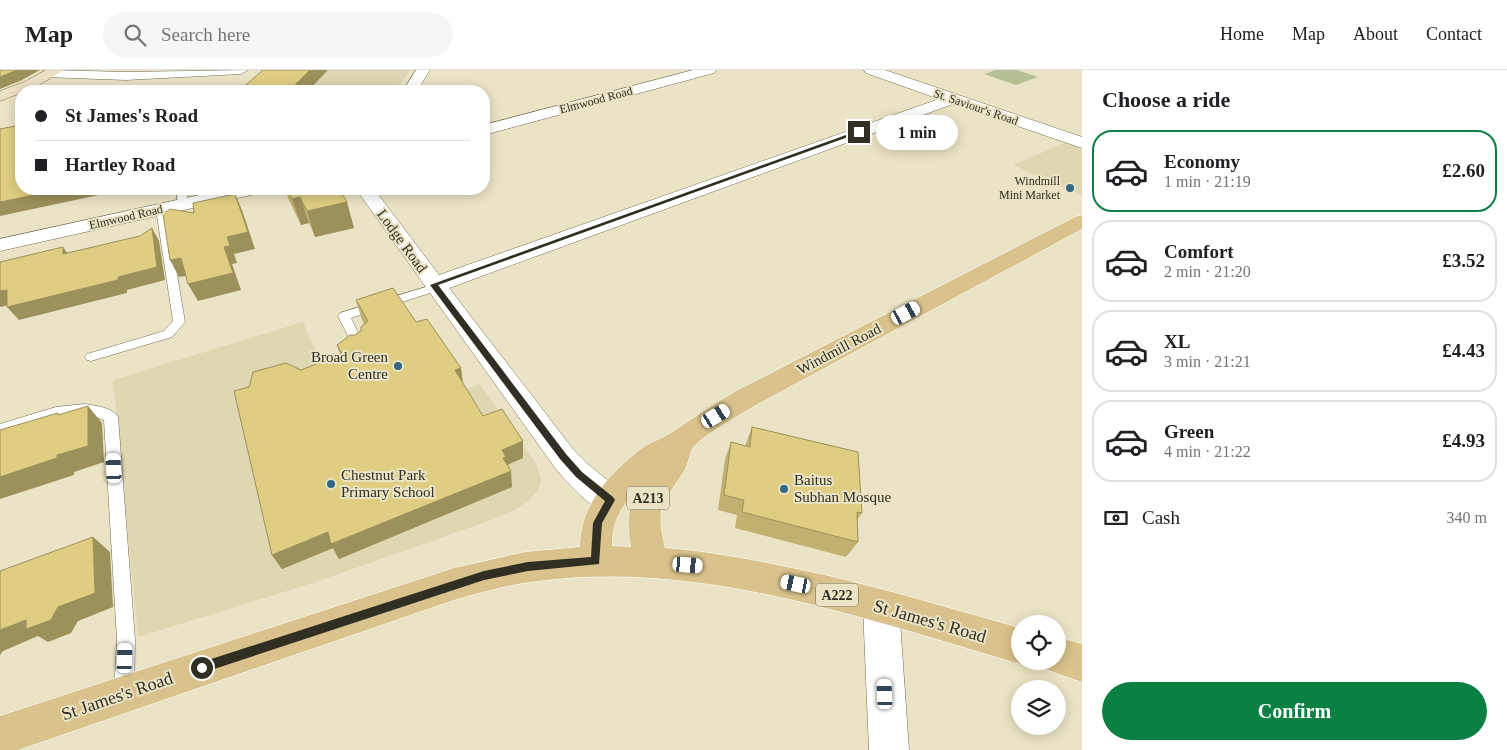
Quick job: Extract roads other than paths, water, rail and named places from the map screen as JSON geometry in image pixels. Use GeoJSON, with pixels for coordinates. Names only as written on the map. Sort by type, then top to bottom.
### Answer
{"type":"FeatureCollection","features":[{"type":"Feature","properties":{"kind":"main road","name":"Windmill Road"},"geometry":{"type":"LineString","coordinates":[[596,561],[598,523],[610,500],[652,457],[680,442],[700,426],[746,398],[1082,221]]}},
{"type":"Feature","properties":{"kind":"main road","name":"A213"},"geometry":{"type":"LineString","coordinates":[[651,562],[644,528],[645,507],[653,490],[674,462],[680,442]]}},
{"type":"Feature","properties":{"kind":"main road","name":"St James's Road"},"geometry":{"type":"LineString","coordinates":[[0,736],[484,575],[528,566],[596,561],[651,562],[699,566],[758,575],[1011,643]]}},
{"type":"Feature","properties":{"kind":"main road"},"geometry":{"type":"LineString","coordinates":[[1066,658],[1082,663]]}},
{"type":"Feature","properties":{"kind":"street"},"geometry":{"type":"LineString","coordinates":[[24,85],[53,72],[126,76],[241,70]]}},
{"type":"Feature","properties":{"kind":"street"},"geometry":{"type":"LineString","coordinates":[[414,85],[423,70]]}},
{"type":"Feature","properties":{"kind":"street","name":"Elmwood Road"},"geometry":{"type":"LineString","coordinates":[[490,128],[709,70]]}},
{"type":"Feature","properties":{"kind":"street","name":"St. Saviour's Road"},"geometry":{"type":"LineString","coordinates":[[871,70],[952,99],[1078,138]]}},
{"type":"Feature","properties":{"kind":"street"},"geometry":{"type":"LineString","coordinates":[[0,96],[15,89]]}},
{"type":"Feature","properties":{"kind":"street"},"geometry":{"type":"LineString","coordinates":[[435,286],[952,99]]}},
{"type":"Feature","properties":{"kind":"street","name":"Lodge Road"},"geometry":{"type":"LineString","coordinates":[[369,195],[563,456],[579,475],[610,500]]}},
{"type":"Feature","properties":{"kind":"street","name":"Elmwood Road"},"geometry":{"type":"LineString","coordinates":[[0,245],[161,209],[182,196]]}},
{"type":"Feature","properties":{"kind":"street"},"geometry":{"type":"LineString","coordinates":[[881,607],[889,750]]}},
{"type":"Feature","properties":{"kind":"lane"},"geometry":{"type":"LineString","coordinates":[[91,357],[168,334],[179,322],[161,209]]}},
{"type":"Feature","properties":{"kind":"lane"},"geometry":{"type":"LineString","coordinates":[[359,347],[344,316],[435,286]]}},
{"type":"Feature","properties":{"kind":"lane"},"geometry":{"type":"LineString","coordinates":[[0,430],[76,408],[90,408],[111,417],[126,640],[124,694]]}},
{"type":"Feature","properties":{"kind":"place","name":"Windmill Mini Market"},"geometry":{"type":"Point","coordinates":[1070,188]}},
{"type":"Feature","properties":{"kind":"place","name":"Broad Green Centre"},"geometry":{"type":"Point","coordinates":[398,366]}},
{"type":"Feature","properties":{"kind":"place","name":"Chestnut Park Primary School"},"geometry":{"type":"Point","coordinates":[331,484]}},
{"type":"Feature","properties":{"kind":"place","name":"Baitus Subhan Mosque"},"geometry":{"type":"Point","coordinates":[784,489]}}]}
